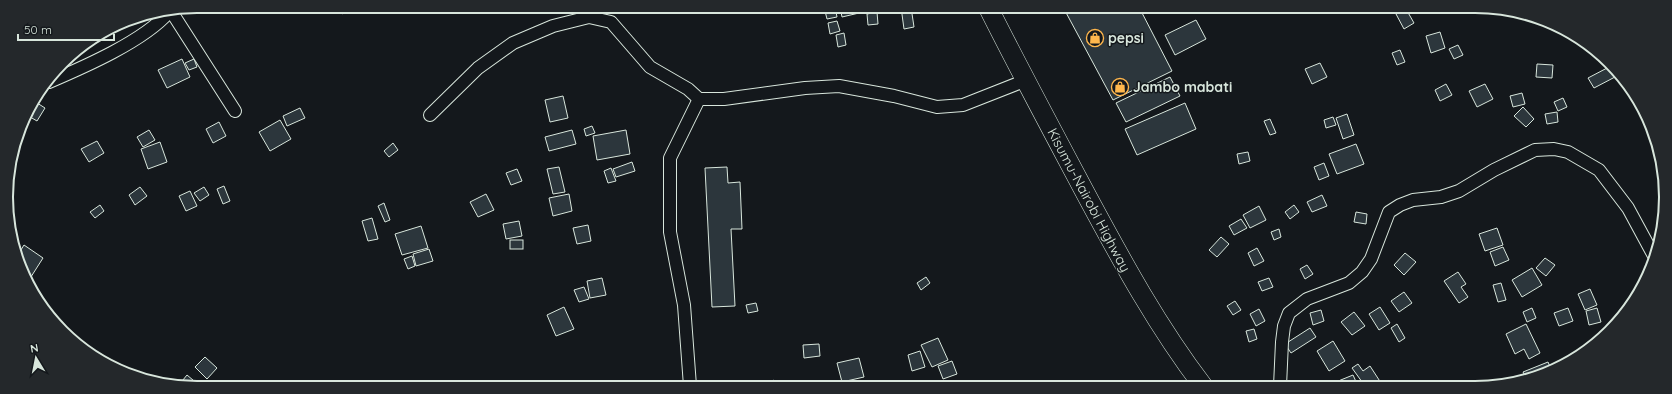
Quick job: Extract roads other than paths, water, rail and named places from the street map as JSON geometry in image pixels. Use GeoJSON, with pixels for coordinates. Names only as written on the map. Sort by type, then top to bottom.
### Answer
{"type":"FeatureCollection","features":[{"type":"Feature","properties":{"kind":"highway","name":"Kisumu-Nairobi Highway"},"geometry":{"type":"LineString","coordinates":[[991,13],[1024,81],[1132,279],[1162,330],[1199,381]]}},
{"type":"Feature","properties":{"kind":"street"},"geometry":{"type":"LineString","coordinates":[[173,15],[235,111]]}},
{"type":"Feature","properties":{"kind":"street"},"geometry":{"type":"LineString","coordinates":[[56,79],[85,67],[148,31],[164,17]]}},
{"type":"Feature","properties":{"kind":"street"},"geometry":{"type":"LineString","coordinates":[[430,115],[478,68],[513,43],[553,26],[589,17],[612,22],[650,67],[688,89],[699,99],[724,99],[805,88],[839,86],[894,96],[937,107],[963,105],[1024,81]]}},
{"type":"Feature","properties":{"kind":"street"},"geometry":{"type":"LineString","coordinates":[[690,381],[684,305],[670,232],[670,158],[699,99]]}},
{"type":"Feature","properties":{"kind":"street"},"geometry":{"type":"LineString","coordinates":[[1280,381],[1284,326],[1289,313],[1307,299],[1349,283],[1362,272],[1370,259],[1389,212],[1406,203],[1441,197],[1459,191],[1494,170],[1535,150],[1554,149],[1568,152],[1599,170],[1628,208],[1651,250]]}},
{"type":"Feature","properties":{"kind":"place","name":"pepsi"},"geometry":{"type":"Point","coordinates":[1095,38]}},
{"type":"Feature","properties":{"kind":"place","name":"Jambo mabati"},"geometry":{"type":"Point","coordinates":[1120,87]}}]}
